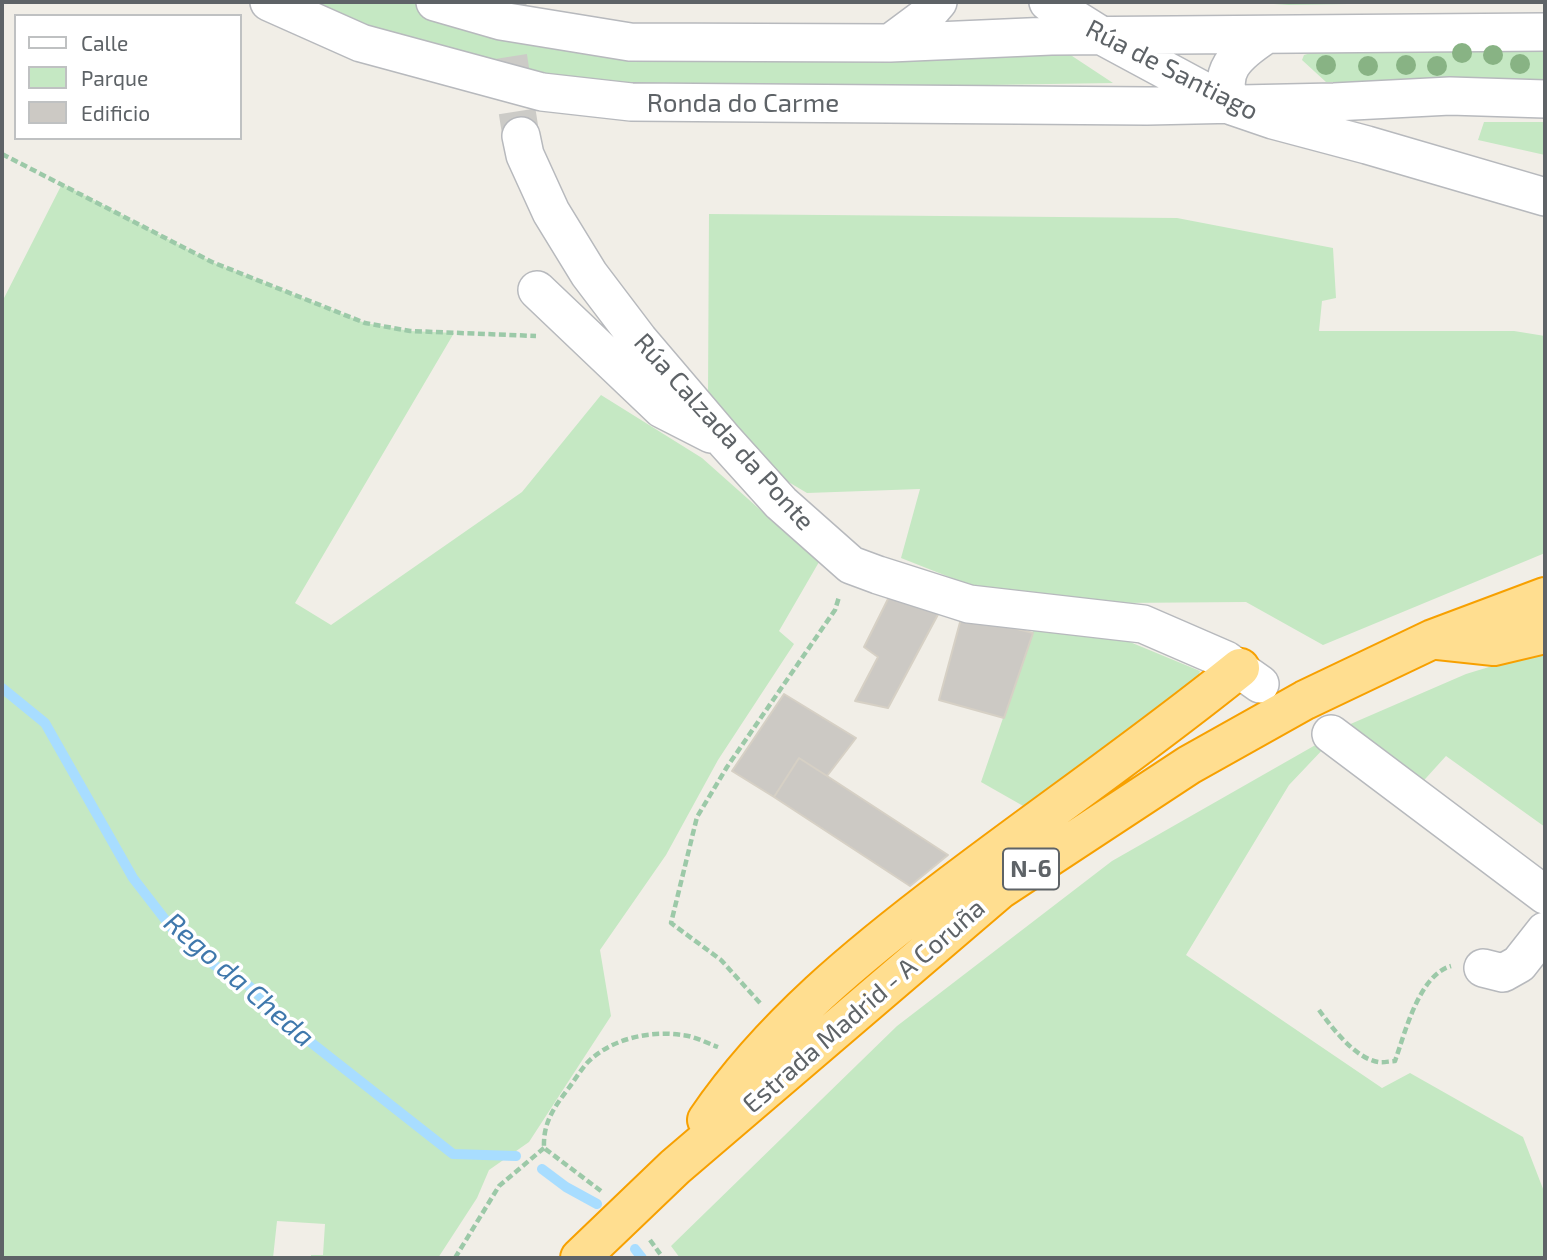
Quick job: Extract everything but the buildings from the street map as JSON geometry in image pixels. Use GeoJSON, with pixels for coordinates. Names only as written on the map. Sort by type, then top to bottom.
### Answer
{"type":"FeatureCollection","features":[{"type":"Feature","properties":{"kind":"highway","name":"Estrada Madrid - A Coruña"},"geometry":{"type":"LineString","coordinates":[[580,1258],[676,1167],[999,890],[1189,765],[1305,700],[1433,639],[1545,597]]}},
{"type":"Feature","properties":{"kind":"highway"},"geometry":{"type":"LineString","coordinates":[[1433,639],[1494,646],[1545,634]]}},
{"type":"Feature","properties":{"kind":"highway"},"geometry":{"type":"LineString","coordinates":[[676,1167],[729,1088],[823,988],[888,933],[1035,822],[1168,726],[1250,676]]}},
{"type":"Feature","properties":{"kind":"street","name":"Ronda do Carme"},"geometry":{"type":"LineString","coordinates":[[269,2],[360,43],[542,92],[632,102],[1232,106],[1450,96],[1545,99]]}},
{"type":"Feature","properties":{"kind":"street"},"geometry":{"type":"LineString","coordinates":[[435,2],[500,21],[630,42],[890,43],[1102,36],[1545,32]]}},
{"type":"Feature","properties":{"kind":"street"},"geometry":{"type":"LineString","coordinates":[[890,43],[925,17],[938,2]]}},
{"type":"Feature","properties":{"kind":"street","name":"Rúa de Santiago"},"geometry":{"type":"LineString","coordinates":[[1048,2],[1102,36],[1232,106],[1545,197]]}},
{"type":"Feature","properties":{"kind":"street"},"geometry":{"type":"LineString","coordinates":[[1232,106],[1226,92],[1228,69],[1238,56],[1264,36]]}},
{"type":"Feature","properties":{"kind":"street"},"geometry":{"type":"LineString","coordinates":[[1424,162],[1408,143],[1406,134],[1410,123],[1426,109],[1450,96]]}},
{"type":"Feature","properties":{"kind":"street","name":"Rúa Calzada da Ponte"},"geometry":{"type":"LineString","coordinates":[[521,136],[524,155],[551,212],[589,274],[639,340],[781,503],[851,565],[969,604],[1143,624],[1226,660],[1250,676]]}},
{"type":"Feature","properties":{"kind":"street"},"geometry":{"type":"LineString","coordinates":[[537,290],[662,409],[725,441]]}},
{"type":"Feature","properties":{"kind":"street"},"geometry":{"type":"LineString","coordinates":[[1331,734],[1545,895]]}},
{"type":"Feature","properties":{"kind":"street"},"geometry":{"type":"LineString","coordinates":[[1483,968],[1503,973],[1519,964],[1545,931]]}},
{"type":"Feature","properties":{"kind":"path"},"geometry":{"type":"LineString","coordinates":[[2,154],[212,262],[365,323],[410,331],[584,337]]}},
{"type":"Feature","properties":{"kind":"path"},"geometry":{"type":"LineString","coordinates":[[779,1033],[760,1003],[721,960],[671,923],[697,817],[727,767],[835,610],[851,565]]}},
{"type":"Feature","properties":{"kind":"path"},"geometry":{"type":"LineString","coordinates":[[1319,1010],[1354,1050],[1376,1062],[1395,1061],[1416,1004],[1441,969],[1457,964],[1483,968]]}},
{"type":"Feature","properties":{"kind":"path"},"geometry":{"type":"LineString","coordinates":[[455,1258],[499,1186],[544,1148],[544,1129],[562,1096],[587,1063],[607,1048],[628,1039],[655,1034],[684,1035],[719,1048],[741,1074]]}},
{"type":"Feature","properties":{"kind":"path"},"geometry":{"type":"LineString","coordinates":[[544,1148],[605,1194]]}},
{"type":"Feature","properties":{"kind":"path"},"geometry":{"type":"LineString","coordinates":[[647,1237],[663,1258]]}},
{"type":"Feature","properties":{"kind":"green space"},"geometry":{"type":"Polygon","coordinates":[[[302,2],[411,2],[525,38],[1063,50],[1113,83],[674,90],[543,78],[400,39],[302,2]]]}},
{"type":"Feature","properties":{"kind":"green space"},"geometry":{"type":"Polygon","coordinates":[[[1244,2],[1464,2],[1289,5],[1244,2]]]}},
{"type":"Feature","properties":{"kind":"green space"},"geometry":{"type":"Polygon","coordinates":[[[1545,47],[1545,83],[1326,82],[1302,60],[1304,55],[1325,49],[1545,47]]]}},
{"type":"Feature","properties":{"kind":"green space"},"geometry":{"type":"Polygon","coordinates":[[[1484,122],[1545,122],[1545,155],[1478,140],[1484,122]]]}},
{"type":"Feature","properties":{"kind":"green space"},"geometry":{"type":"Polygon","coordinates":[[[62,184],[212,262],[365,323],[410,331],[454,333],[295,603],[331,625],[522,492],[601,395],[702,458],[819,562],[779,631],[794,644],[718,760],[666,855],[600,950],[611,1016],[529,1142],[489,1170],[477,1198],[438,1258],[311,1258],[311,1255],[323,1255],[325,1224],[277,1221],[273,1258],[2,1258],[2,302],[62,184]]]}},
{"type":"Feature","properties":{"kind":"green space"},"geometry":{"type":"Polygon","coordinates":[[[709,214],[1177,218],[1333,248],[1336,298],[1322,301],[1319,331],[1514,331],[1545,336],[1545,553],[1323,645],[1246,602],[1117,603],[977,588],[901,558],[920,489],[807,493],[780,477],[708,392],[709,214]]]}},
{"type":"Feature","properties":{"kind":"green space"},"geometry":{"type":"Polygon","coordinates":[[[1034,628],[1113,635],[1200,671],[1193,696],[1032,811],[981,782],[1034,628]]]}},
{"type":"Feature","properties":{"kind":"green space"},"geometry":{"type":"Polygon","coordinates":[[[1545,650],[1545,827],[1446,756],[1417,788],[1339,729],[1466,674],[1545,650]]]}},
{"type":"Feature","properties":{"kind":"green space"},"geometry":{"type":"Polygon","coordinates":[[[1319,743],[1326,746],[1289,785],[1186,955],[1382,1088],[1410,1073],[1523,1137],[1545,1194],[1545,1258],[680,1258],[671,1246],[897,1026],[1112,861],[1319,743]]]}},
{"type":"Feature","properties":{"kind":"waterway","name":"Rego da Cheda"},"geometry":{"type":"LineString","coordinates":[[2,688],[45,723],[133,878],[174,931],[214,965],[249,986],[304,1037],[453,1154],[516,1156]]}},
{"type":"Feature","properties":{"kind":"waterway","name":"Rego da Cheda"},"geometry":{"type":"LineString","coordinates":[[542,1169],[566,1187],[597,1204]]}},
{"type":"Feature","properties":{"kind":"waterway","name":"Rego da Cheda"},"geometry":{"type":"LineString","coordinates":[[635,1249],[642,1258]]}},
{"type":"Feature","properties":{"kind":"tunnel"},"geometry":{"type":"LineString","coordinates":[[508,2],[508,53],[521,136]]}}]}
